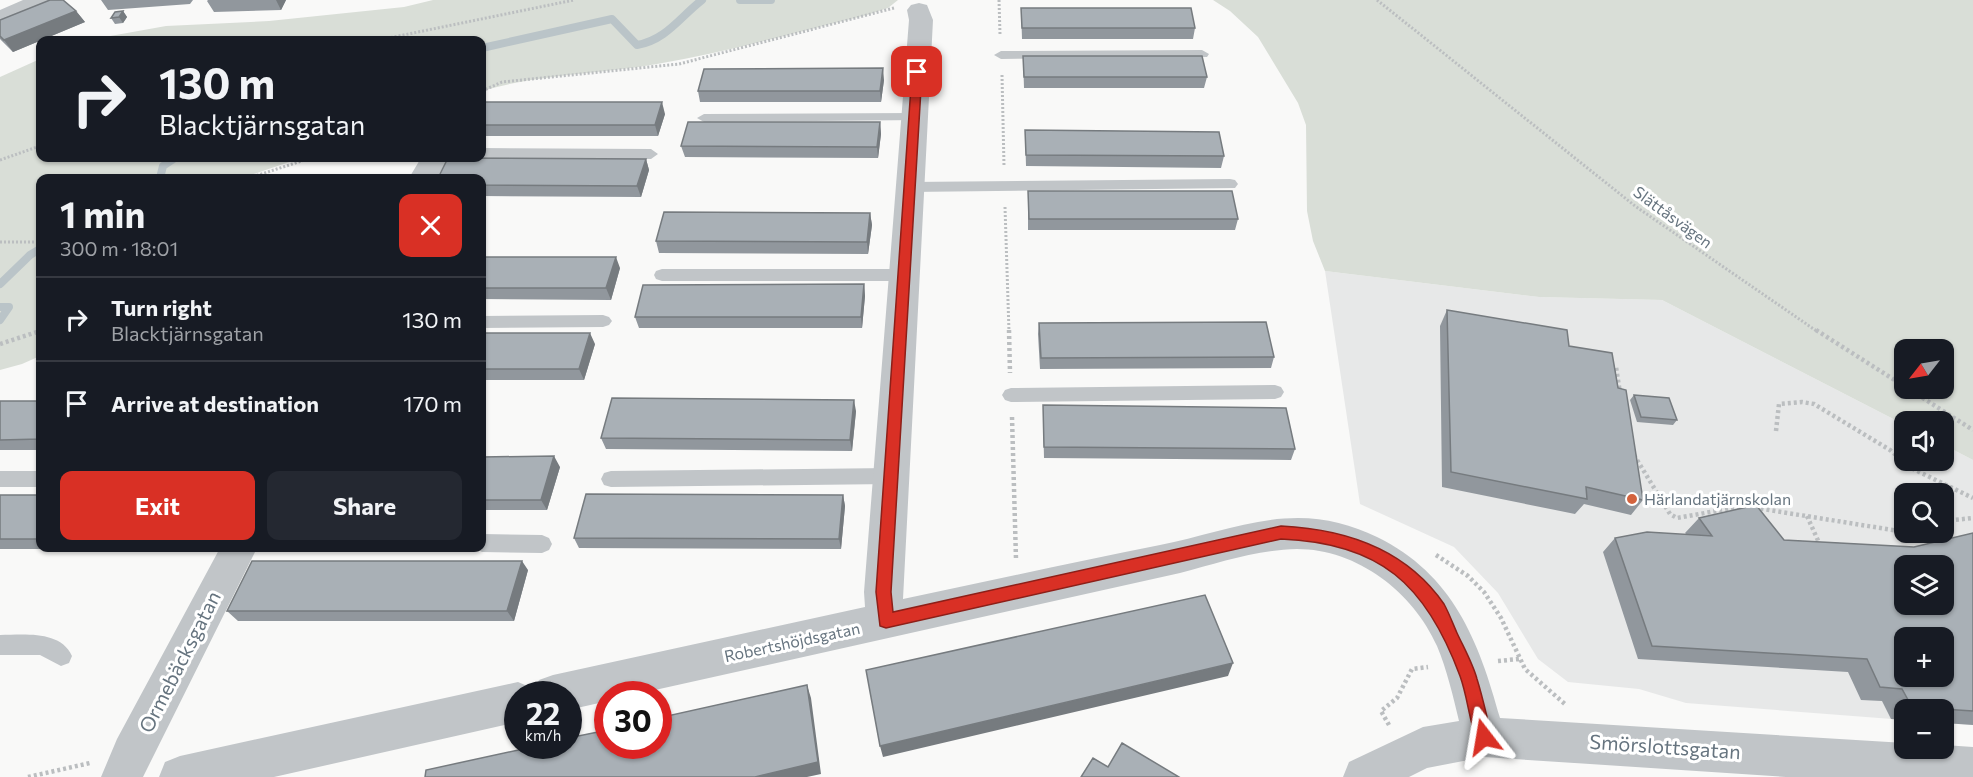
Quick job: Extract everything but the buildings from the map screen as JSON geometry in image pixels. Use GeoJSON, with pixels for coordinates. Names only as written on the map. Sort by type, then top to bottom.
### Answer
{"type":"FeatureCollection","features":[{"type":"Feature","properties":{"kind":"street"},"geometry":{"type":"LineString","coordinates":[[0,18],[44,0]]}},
{"type":"Feature","properties":{"kind":"street"},"geometry":{"type":"LineString","coordinates":[[886,621],[884,592],[921,20],[910,8]]}},
{"type":"Feature","properties":{"kind":"street","name":"Robertshöjdsgatan"},"geometry":{"type":"LineString","coordinates":[[582,688],[927,610],[1179,557],[1242,540],[1281,533],[1312,534],[1339,539],[1371,552],[1399,569],[1420,586],[1439,610],[1464,663],[1484,737]]}},
{"type":"Feature","properties":{"kind":"street","name":"Ormebäcksgatan"},"geometry":{"type":"LineString","coordinates":[[122,777],[236,552]]}},
{"type":"Feature","properties":{"kind":"street"},"geometry":{"type":"LineString","coordinates":[[180,777],[504,705]]}},
{"type":"Feature","properties":{"kind":"street","name":"Smörslottsgatan"},"geometry":{"type":"LineString","coordinates":[[1364,777],[1423,748],[1484,737],[1973,768]]}},
{"type":"Feature","properties":{"kind":"lane"},"geometry":{"type":"LineString","coordinates":[[1001,55],[1202,54]]}},
{"type":"Feature","properties":{"kind":"lane"},"geometry":{"type":"LineString","coordinates":[[704,118],[915,117]]}},
{"type":"Feature","properties":{"kind":"lane"},"geometry":{"type":"LineString","coordinates":[[486,153],[651,154]]}},
{"type":"Feature","properties":{"kind":"lane"},"geometry":{"type":"LineString","coordinates":[[910,187],[1230,184]]}},
{"type":"Feature","properties":{"kind":"lane"},"geometry":{"type":"LineString","coordinates":[[662,275],[904,275]]}},
{"type":"Feature","properties":{"kind":"lane"},"geometry":{"type":"LineString","coordinates":[[486,322],[603,321]]}},
{"type":"Feature","properties":{"kind":"lane"},"geometry":{"type":"LineString","coordinates":[[1011,395],[1275,392]]}},
{"type":"Feature","properties":{"kind":"lane"},"geometry":{"type":"LineString","coordinates":[[611,479],[891,476]]}},
{"type":"Feature","properties":{"kind":"lane"},"geometry":{"type":"LineString","coordinates":[[0,479],[36,479]]}},
{"type":"Feature","properties":{"kind":"lane"},"geometry":{"type":"LineString","coordinates":[[486,543],[542,544]]}},
{"type":"Feature","properties":{"kind":"lane"},"geometry":{"type":"LineString","coordinates":[[0,645],[43,645],[60,656]]}},
{"type":"Feature","properties":{"kind":"path"},"geometry":{"type":"LineString","coordinates":[[398,36],[574,0]]}},
{"type":"Feature","properties":{"kind":"path"},"geometry":{"type":"LineString","coordinates":[[999,0],[1016,569]]}},
{"type":"Feature","properties":{"kind":"path","name":"Slättåsvägen"},"geometry":{"type":"LineString","coordinates":[[1377,0],[1635,206],[1879,373],[1973,430]]}},
{"type":"Feature","properties":{"kind":"path"},"geometry":{"type":"LineString","coordinates":[[486,89],[502,82],[679,64],[910,8]]}},
{"type":"Feature","properties":{"kind":"path"},"geometry":{"type":"LineString","coordinates":[[0,160],[36,147]]}},
{"type":"Feature","properties":{"kind":"path"},"geometry":{"type":"LineString","coordinates":[[261,174],[299,162]]}},
{"type":"Feature","properties":{"kind":"path"},"geometry":{"type":"LineString","coordinates":[[0,242],[36,242]]}},
{"type":"Feature","properties":{"kind":"path"},"geometry":{"type":"LineString","coordinates":[[0,344],[36,332]]}},
{"type":"Feature","properties":{"kind":"path"},"geometry":{"type":"LineString","coordinates":[[1605,365],[1616,367],[1621,401]]}},
{"type":"Feature","properties":{"kind":"path"},"geometry":{"type":"LineString","coordinates":[[1776,430],[1779,404],[1802,402],[1814,404],[1890,450],[1911,468],[1973,498]]}},
{"type":"Feature","properties":{"kind":"path"},"geometry":{"type":"LineString","coordinates":[[1628,445],[1671,514],[1677,518],[1744,506],[1894,530]]}},
{"type":"Feature","properties":{"kind":"path"},"geometry":{"type":"LineString","coordinates":[[1807,515],[1822,551]]}},
{"type":"Feature","properties":{"kind":"path"},"geometry":{"type":"LineString","coordinates":[[1954,520],[1973,518]]}},
{"type":"Feature","properties":{"kind":"path"},"geometry":{"type":"LineString","coordinates":[[1407,756],[1381,711],[1397,698],[1412,669],[1519,659]]}},
{"type":"Feature","properties":{"kind":"shaded area"},"geometry":{"type":"Polygon","coordinates":[[[433,0],[898,0],[888,8],[867,15],[710,54],[657,64],[525,81],[486,90],[486,36],[110,36],[166,26],[269,21],[404,7],[433,0]]]}},
{"type":"Feature","properties":{"kind":"shaded area"},"geometry":{"type":"Polygon","coordinates":[[[1213,0],[1973,0],[1973,460],[1954,450],[1954,411],[1894,411],[1894,419],[1662,300],[1539,297],[1325,271],[1313,241],[1307,211],[1306,125],[1298,103],[1258,37],[1230,11],[1213,0]]]}},
{"type":"Feature","properties":{"kind":"shaded area"},"geometry":{"type":"Polygon","coordinates":[[[36,61],[36,162],[289,162],[254,174],[36,174],[36,358],[0,370],[0,77],[36,61]]]}},
{"type":"Feature","properties":{"kind":"shaded area","name":"Härlandatjärnskolan"},"geometry":{"type":"Polygon","coordinates":[[[1325,271],[1539,297],[1662,300],[1894,419],[1894,471],[1954,471],[1954,450],[1973,460],[1973,725],[1954,724],[1954,699],[1894,699],[1894,719],[1686,703],[1639,689],[1568,682],[1538,659],[1498,593],[1454,547],[1360,504],[1325,271]]]}},
{"type":"Feature","properties":{"kind":"waterway"},"geometry":{"type":"LineString","coordinates":[[486,47],[612,19],[637,45],[665,33],[702,0]]}},
{"type":"Feature","properties":{"kind":"waterway"},"geometry":{"type":"LineString","coordinates":[[740,0],[771,0]]}},
{"type":"Feature","properties":{"kind":"waterway"},"geometry":{"type":"LineString","coordinates":[[161,174],[163,166],[169,162]]}},
{"type":"Feature","properties":{"kind":"waterway"},"geometry":{"type":"LineString","coordinates":[[0,284],[36,251]]}},
{"type":"Feature","properties":{"kind":"waterway"},"geometry":{"type":"LineString","coordinates":[[0,307],[9,307],[0,320]]}},
{"type":"Feature","properties":{"kind":"place","name":"Härlandatjärnskolan"},"geometry":{"type":"Point","coordinates":[1632,499]}},
{"type":"Feature","properties":{"kind":"route"},"geometry":{"type":"LineString","coordinates":[[917,72],[884,592],[886,621],[927,610],[1179,557],[1242,540],[1281,533],[1312,534],[1339,539],[1371,552],[1399,569],[1420,586],[1439,610],[1469,677],[1484,737]]}}]}
